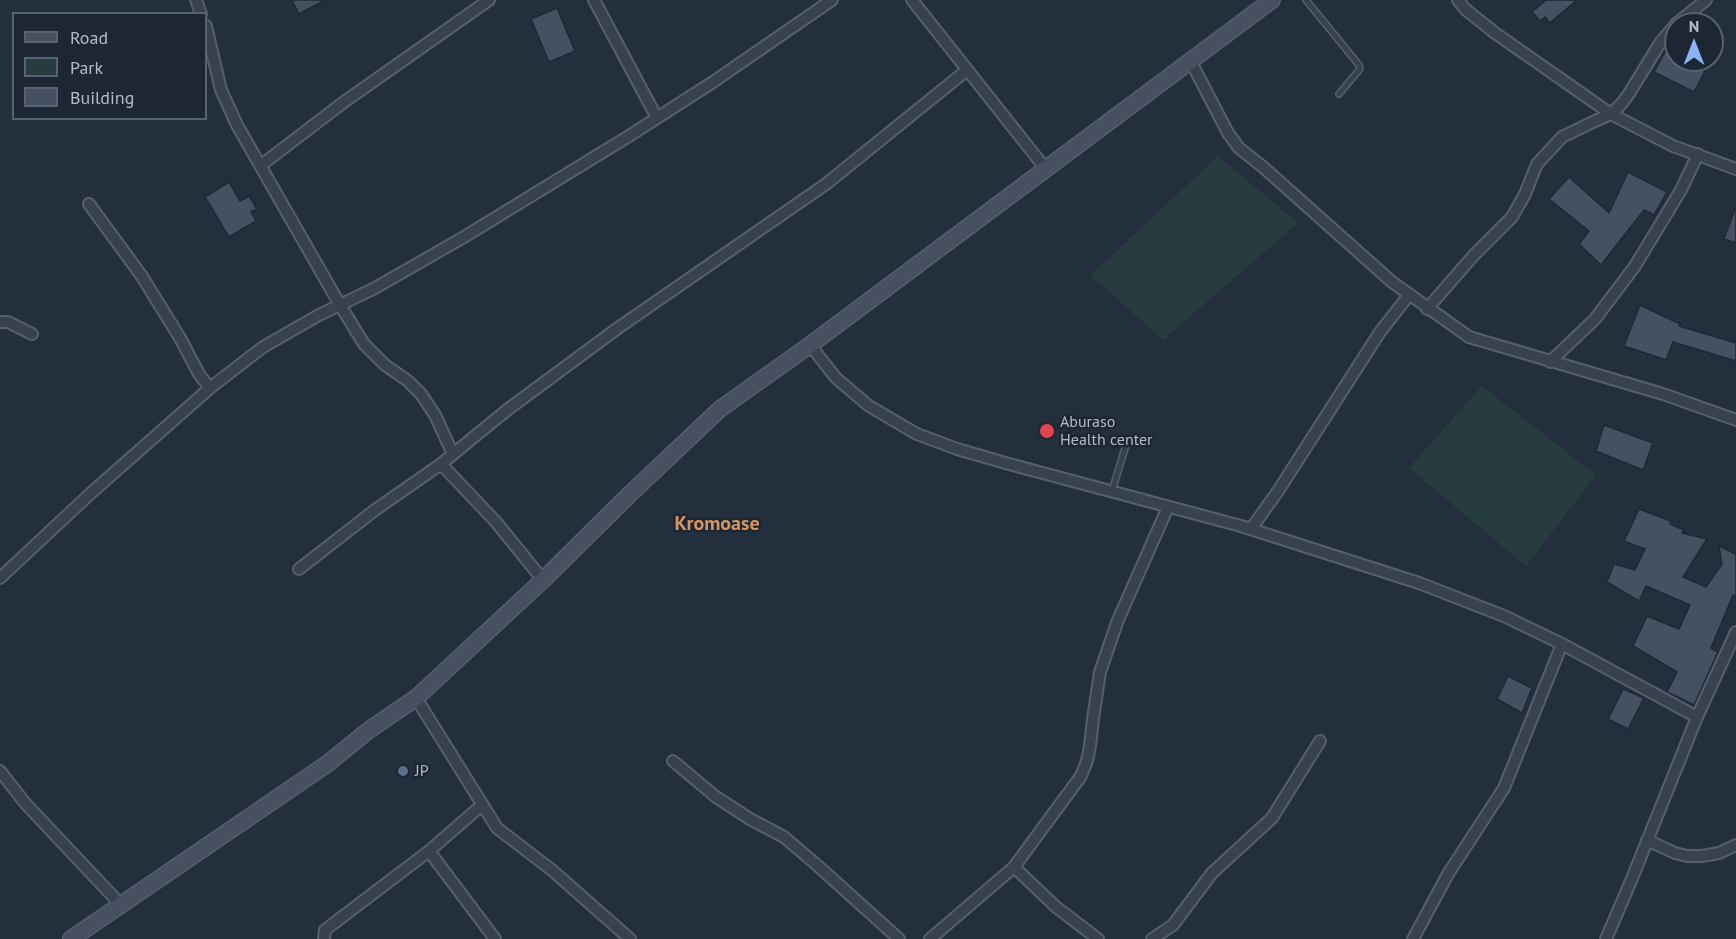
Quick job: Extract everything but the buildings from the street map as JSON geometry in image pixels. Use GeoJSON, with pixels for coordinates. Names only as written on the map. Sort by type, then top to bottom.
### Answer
{"type":"FeatureCollection","features":[{"type":"Feature","properties":{"kind":"street"},"geometry":{"type":"LineString","coordinates":[[260,166],[489,0]]}},
{"type":"Feature","properties":{"kind":"street"},"geometry":{"type":"LineString","coordinates":[[594,0],[657,118]]}},
{"type":"Feature","properties":{"kind":"street"},"geometry":{"type":"LineString","coordinates":[[0,578],[210,388],[263,347],[375,288],[464,237],[713,82],[832,0]]}},
{"type":"Feature","properties":{"kind":"street"},"geometry":{"type":"LineString","coordinates":[[912,0],[1045,168]]}},
{"type":"Feature","properties":{"kind":"street"},"geometry":{"type":"LineString","coordinates":[[71,939],[327,764],[369,730],[416,698],[543,580],[720,409],[810,345],[1272,0]]}},
{"type":"Feature","properties":{"kind":"street"},"geometry":{"type":"LineString","coordinates":[[1458,0],[1496,33],[1611,114],[1673,146],[1736,169]]}},
{"type":"Feature","properties":{"kind":"street"},"geometry":{"type":"LineString","coordinates":[[1427,309],[1474,255],[1512,217],[1525,194],[1537,164],[1562,137],[1611,114],[1623,102],[1660,43],[1676,24],[1706,0]]}},
{"type":"Feature","properties":{"kind":"street"},"geometry":{"type":"LineString","coordinates":[[207,30],[221,90],[237,125],[340,305],[364,344],[385,365],[408,381],[421,394],[435,415],[453,454]]}},
{"type":"Feature","properties":{"kind":"street"},"geometry":{"type":"LineString","coordinates":[[1191,62],[1228,133],[1239,148],[1392,282],[1469,338],[1663,394],[1736,420]]}},
{"type":"Feature","properties":{"kind":"street"},"geometry":{"type":"LineString","coordinates":[[299,569],[375,510],[441,464],[507,411],[618,328],[826,184],[967,70]]}},
{"type":"Feature","properties":{"kind":"street"},"geometry":{"type":"LineString","coordinates":[[1550,362],[1595,319],[1635,266],[1682,190],[1698,154]]}},
{"type":"Feature","properties":{"kind":"street"},"geometry":{"type":"LineString","coordinates":[[89,204],[141,275],[180,338],[199,374],[210,388]]}},
{"type":"Feature","properties":{"kind":"street"},"geometry":{"type":"LineString","coordinates":[[1251,529],[1380,332],[1408,295]]}},
{"type":"Feature","properties":{"kind":"street"},"geometry":{"type":"LineString","coordinates":[[0,322],[8,322],[32,334]]}},
{"type":"Feature","properties":{"kind":"street"},"geometry":{"type":"LineString","coordinates":[[810,345],[836,378],[869,406],[917,434],[988,458],[1251,529],[1419,583],[1504,616],[1562,644],[1696,717]]}},
{"type":"Feature","properties":{"kind":"street"},"geometry":{"type":"LineString","coordinates":[[441,464],[496,522],[543,580]]}},
{"type":"Feature","properties":{"kind":"street"},"geometry":{"type":"LineString","coordinates":[[930,939],[1014,867],[1081,776],[1090,746],[1100,672],[1118,620],[1168,507]]}},
{"type":"Feature","properties":{"kind":"street"},"geometry":{"type":"LineString","coordinates":[[1606,939],[1696,717],[1736,632]]}},
{"type":"Feature","properties":{"kind":"street"},"geometry":{"type":"LineString","coordinates":[[1413,939],[1448,874],[1504,788],[1562,644]]}},
{"type":"Feature","properties":{"kind":"street"},"geometry":{"type":"LineString","coordinates":[[416,698],[497,828],[553,871],[630,939]]}},
{"type":"Feature","properties":{"kind":"street"},"geometry":{"type":"LineString","coordinates":[[1152,939],[1173,925],[1212,873],[1272,818],[1320,741]]}},
{"type":"Feature","properties":{"kind":"street"},"geometry":{"type":"LineString","coordinates":[[673,761],[716,797],[784,837],[899,939]]}},
{"type":"Feature","properties":{"kind":"street"},"geometry":{"type":"LineString","coordinates":[[0,771],[25,803],[121,905]]}},
{"type":"Feature","properties":{"kind":"street"},"geometry":{"type":"LineString","coordinates":[[324,939],[325,930],[429,851],[482,805]]}},
{"type":"Feature","properties":{"kind":"street"},"geometry":{"type":"LineString","coordinates":[[1647,840],[1687,856],[1719,853],[1736,845]]}},
{"type":"Feature","properties":{"kind":"street"},"geometry":{"type":"LineString","coordinates":[[429,851],[495,939]]}},
{"type":"Feature","properties":{"kind":"street"},"geometry":{"type":"LineString","coordinates":[[1014,867],[1056,907],[1098,939]]}},
{"type":"Feature","properties":{"kind":"lane"},"geometry":{"type":"LineString","coordinates":[[1306,0],[1359,65],[1360,69],[1339,94]]}},
{"type":"Feature","properties":{"kind":"lane"},"geometry":{"type":"LineString","coordinates":[[1112,491],[1126,445]]}},
{"type":"Feature","properties":{"kind":"green space"},"geometry":{"type":"Polygon","coordinates":[[[1218,156],[1298,223],[1163,340],[1091,275],[1218,156]]]}},
{"type":"Feature","properties":{"kind":"green space"},"geometry":{"type":"Polygon","coordinates":[[[1482,386],[1596,475],[1526,566],[1409,468],[1482,386]]]}},
{"type":"Feature","properties":{"kind":"place","name":"Aburaso Health center"},"geometry":{"type":"Point","coordinates":[1047,431]}},
{"type":"Feature","properties":{"kind":"place","name":"JP"},"geometry":{"type":"Point","coordinates":[403,771]}},
{"type":"Feature","properties":{"kind":"district","name":"Kromoase"},"geometry":{"type":"Point","coordinates":[717,524]}}]}
